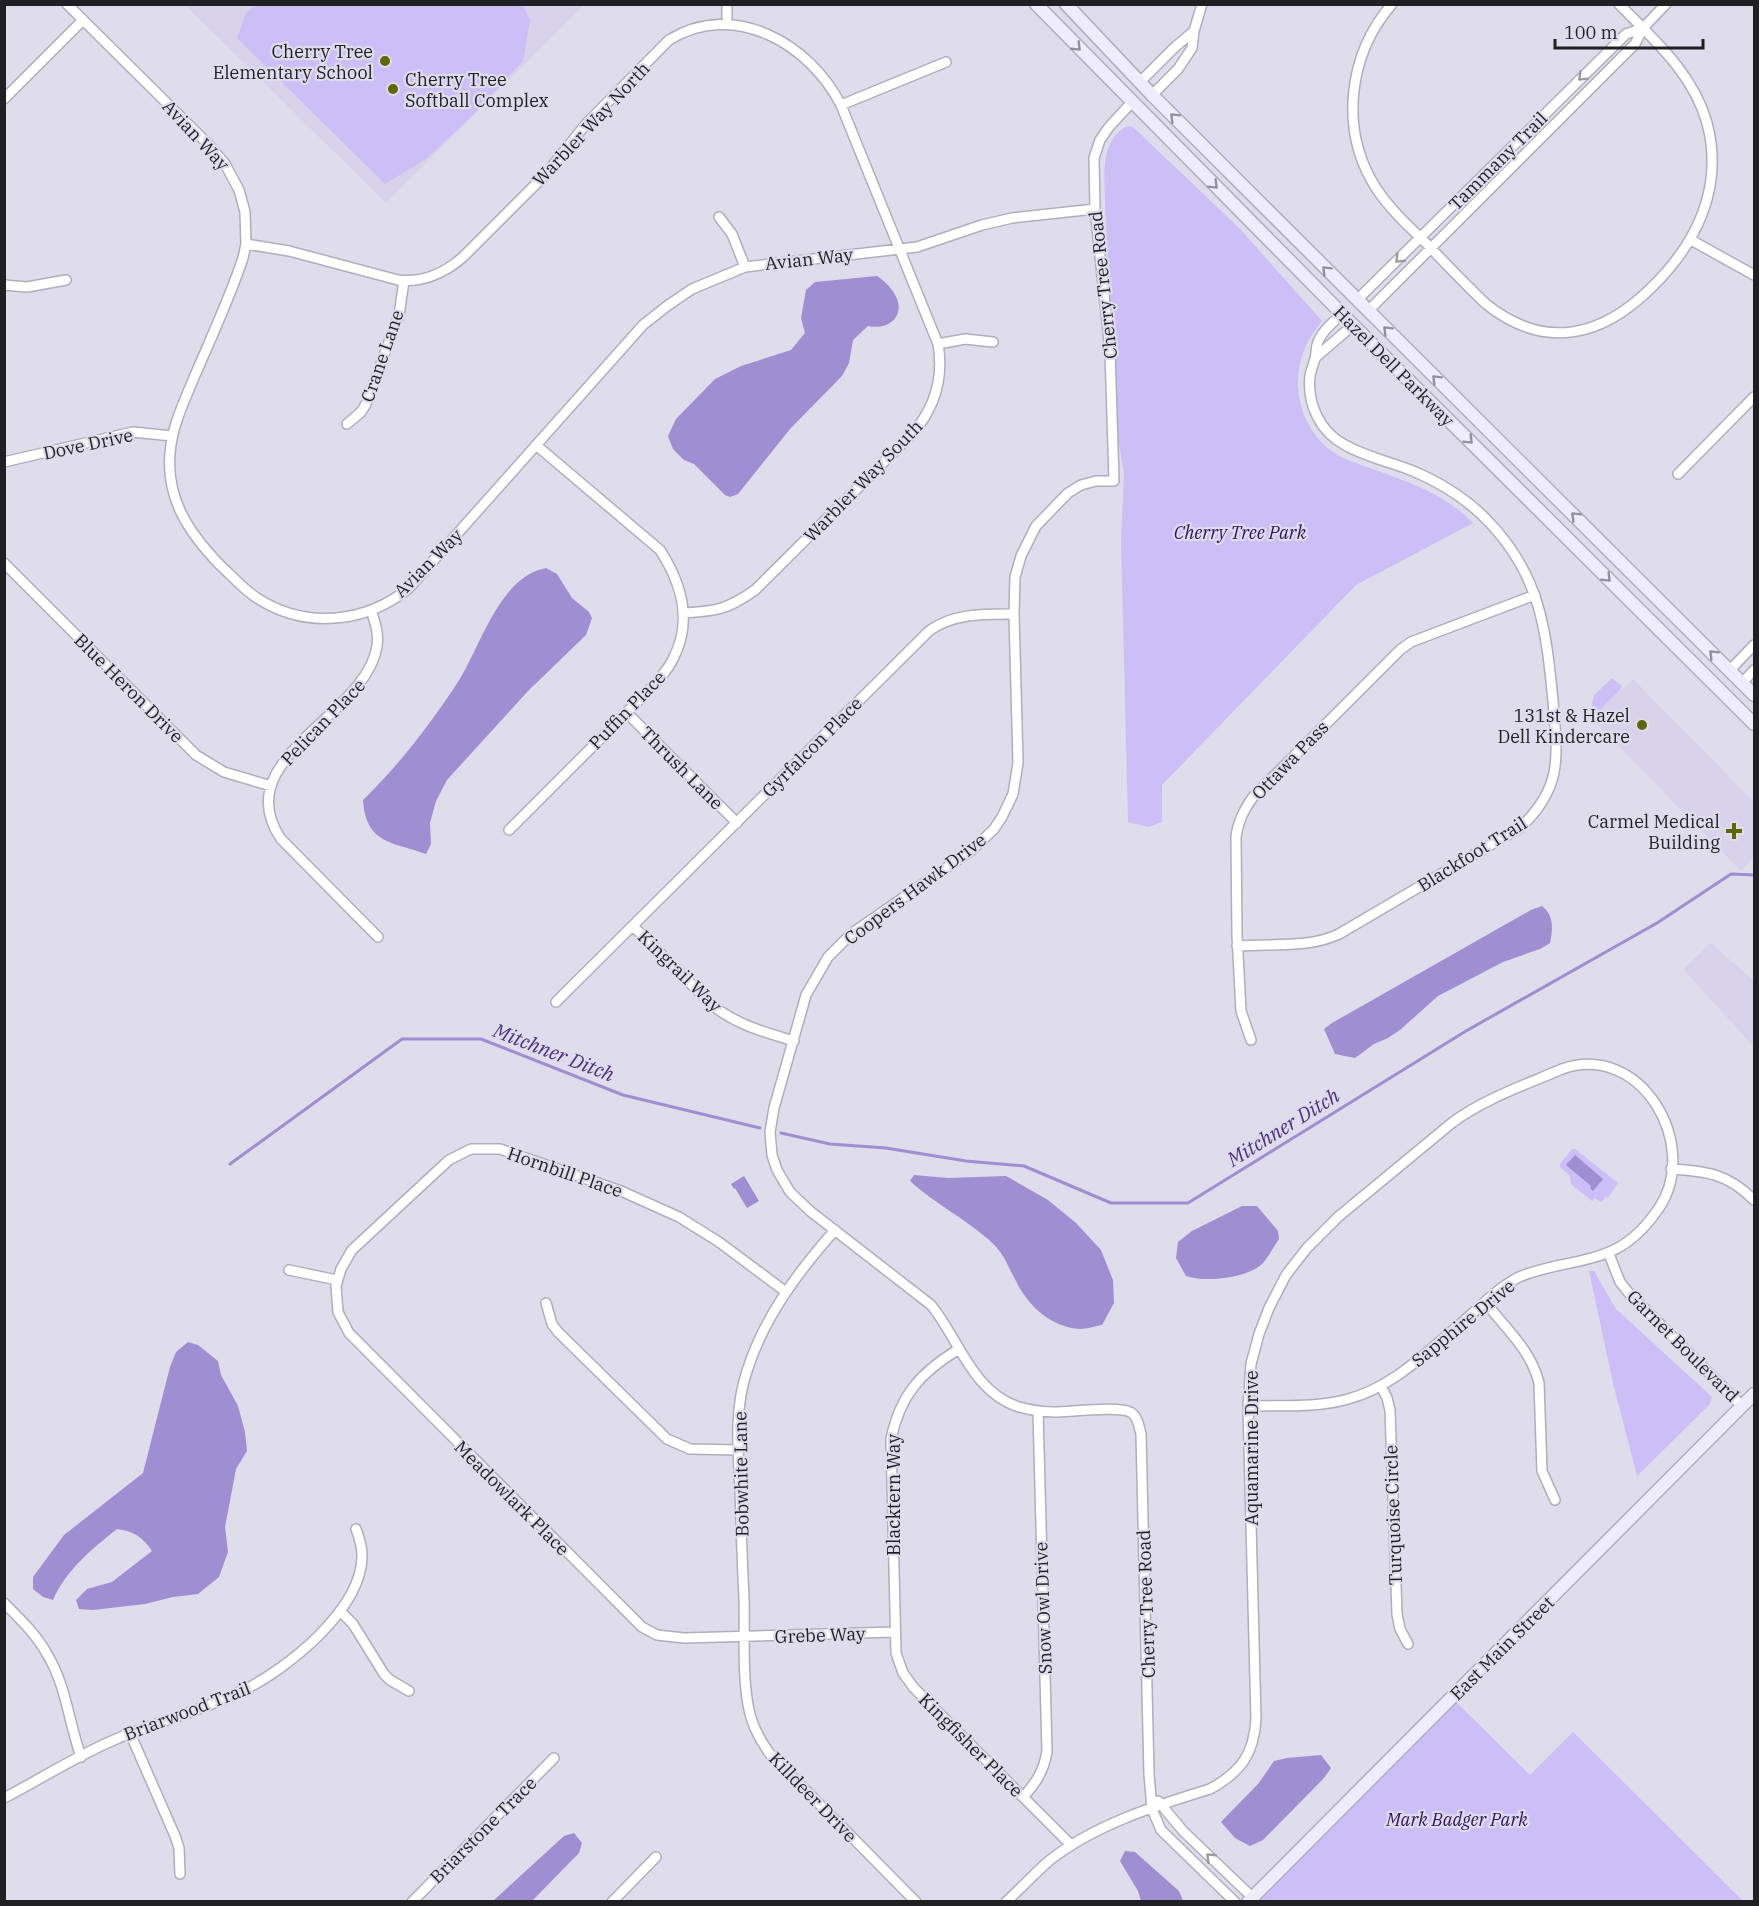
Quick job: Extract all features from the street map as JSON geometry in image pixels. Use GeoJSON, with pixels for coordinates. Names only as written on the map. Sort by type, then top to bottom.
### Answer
{"type":"FeatureCollection","features":[{"type":"Feature","properties":{"kind":"main road","name":"Hazel Dell Parkway"},"geometry":{"type":"LineString","coordinates":[[1036,4],[1342,314],[1755,724]]}},
{"type":"Feature","properties":{"kind":"main road","name":"Hazel Dell Parkway"},"geometry":{"type":"LineString","coordinates":[[1066,4],[1152,95],[1755,695]]}},
{"type":"Feature","properties":{"kind":"main road","name":"East Main Street"},"geometry":{"type":"LineString","coordinates":[[1250,1900],[1755,1394]]}},
{"type":"Feature","properties":{"kind":"street","name":"Avian Way"},"geometry":{"type":"LineString","coordinates":[[67,4],[208,144],[225,164],[235,181],[245,212],[246,244],[238,273],[178,416],[172,436],[171,480],[180,513],[200,544],[247,591],[278,609],[309,618],[337,619],[371,610],[399,595],[416,581],[632,337],[655,315],[692,289],[745,267],[772,262],[899,250],[1012,218],[1095,209]]}},
{"type":"Feature","properties":{"kind":"street"},"geometry":{"type":"LineString","coordinates":[[727,4],[727,18]]}},
{"type":"Feature","properties":{"kind":"street"},"geometry":{"type":"LineString","coordinates":[[1152,95],[1178,69],[1192,48],[1194,31],[1202,4]]}},
{"type":"Feature","properties":{"kind":"street"},"geometry":{"type":"LineString","coordinates":[[1392,4],[1366,43],[1353,90],[1354,126],[1360,154],[1371,180],[1389,206],[1481,299],[1503,316],[1534,329],[1568,332],[1599,326],[1626,311],[1669,270],[1691,240],[1704,211],[1710,183],[1711,157],[1707,124],[1699,101],[1686,76],[1669,55],[1619,4]]}},
{"type":"Feature","properties":{"kind":"street","name":"Tammany Trail"},"geometry":{"type":"LineString","coordinates":[[1357,300],[1425,243],[1635,44],[1643,28],[1666,4]]}},
{"type":"Feature","properties":{"kind":"street","name":"Warbler Way North"},"geometry":{"type":"LineString","coordinates":[[246,244],[289,251],[404,281],[432,276],[464,257],[545,175],[586,124],[677,34],[705,20],[727,18],[744,20],[788,41],[802,51],[825,78],[841,105],[899,250]]}},
{"type":"Feature","properties":{"kind":"street"},"geometry":{"type":"LineString","coordinates":[[4,99],[83,20]]}},
{"type":"Feature","properties":{"kind":"street","name":"Tammany Trail"},"geometry":{"type":"LineString","coordinates":[[1368,311],[1425,243],[1626,34],[1643,28]]}},
{"type":"Feature","properties":{"kind":"street"},"geometry":{"type":"LineString","coordinates":[[1140,82],[1194,31]]}},
{"type":"Feature","properties":{"kind":"street"},"geometry":{"type":"LineString","coordinates":[[841,105],[946,62]]}},
{"type":"Feature","properties":{"kind":"street","name":"Cherry Tree Road"},"geometry":{"type":"LineString","coordinates":[[1114,481],[1110,351],[1095,209],[1094,158],[1100,140],[1132,102]]}},
{"type":"Feature","properties":{"kind":"street"},"geometry":{"type":"LineString","coordinates":[[719,217],[732,234],[745,267]]}},
{"type":"Feature","properties":{"kind":"street"},"geometry":{"type":"LineString","coordinates":[[1691,240],[1755,275]]}},
{"type":"Feature","properties":{"kind":"street","name":"Warbler Way South"},"geometry":{"type":"LineString","coordinates":[[683,613],[712,612],[724,609],[739,602],[755,590],[924,420],[933,403],[941,369],[938,345],[899,250]]}},
{"type":"Feature","properties":{"kind":"street"},"geometry":{"type":"LineString","coordinates":[[4,285],[27,286],[66,280]]}},
{"type":"Feature","properties":{"kind":"street","name":"Crane Lane"},"geometry":{"type":"LineString","coordinates":[[347,424],[361,412],[366,404],[399,315],[404,281]]}},
{"type":"Feature","properties":{"kind":"street","name":"Blackfoot Trail"},"geometry":{"type":"LineString","coordinates":[[1237,946],[1312,943],[1325,940],[1507,836],[1532,816],[1549,791],[1557,759],[1544,622],[1523,567],[1506,542],[1485,517],[1442,485],[1344,445],[1324,428],[1315,412],[1310,395],[1310,373],[1316,357],[1317,342],[1342,314]]}},
{"type":"Feature","properties":{"kind":"street"},"geometry":{"type":"LineString","coordinates":[[1316,357],[1353,325]]}},
{"type":"Feature","properties":{"kind":"street"},"geometry":{"type":"LineString","coordinates":[[938,345],[964,339],[993,342]]}},
{"type":"Feature","properties":{"kind":"street"},"geometry":{"type":"LineString","coordinates":[[1678,474],[1755,397]]}},
{"type":"Feature","properties":{"kind":"street","name":"Dove Drive"},"geometry":{"type":"LineString","coordinates":[[4,462],[133,432],[172,436]]}},
{"type":"Feature","properties":{"kind":"street","name":"Puffin Place"},"geometry":{"type":"LineString","coordinates":[[509,830],[657,682],[673,661],[681,641],[683,613],[680,588],[673,570],[660,549],[537,445]]}},
{"type":"Feature","properties":{"kind":"street","name":"Coopers Hawk Drive"},"geometry":{"type":"LineString","coordinates":[[1114,481],[1081,484],[1068,493],[1036,526],[1023,549],[1015,577],[1014,614],[1018,763],[1013,794],[1007,807],[994,829],[972,849],[851,934],[828,957],[806,995],[774,1108],[770,1132],[772,1155],[777,1170],[790,1192],[807,1209],[932,1305],[982,1383],[995,1394],[1018,1407],[1038,1411],[1118,1410],[1133,1414]]}},
{"type":"Feature","properties":{"kind":"street","name":"Blue Heron Drive"},"geometry":{"type":"LineString","coordinates":[[4,563],[196,755],[224,772],[271,786]]}},
{"type":"Feature","properties":{"kind":"street","name":"Ottawa Pass"},"geometry":{"type":"LineString","coordinates":[[1251,1040],[1241,1011],[1237,946],[1236,837],[1243,811],[1253,797],[1405,646],[1535,595]]}},
{"type":"Feature","properties":{"kind":"street","name":"Pelican Place"},"geometry":{"type":"LineString","coordinates":[[371,610],[378,640],[369,672],[353,693],[287,756],[271,786],[270,810],[274,827],[281,838],[378,937]]}},
{"type":"Feature","properties":{"kind":"street","name":"Gyrfalcon Place"},"geometry":{"type":"LineString","coordinates":[[556,1002],[910,649],[938,624],[961,617],[1014,614]]}},
{"type":"Feature","properties":{"kind":"street"},"geometry":{"type":"LineString","coordinates":[[1730,670],[1755,645]]}},
{"type":"Feature","properties":{"kind":"street"},"geometry":{"type":"LineString","coordinates":[[1742,683],[1755,670]]}},
{"type":"Feature","properties":{"kind":"street","name":"Thrush Lane"},"geometry":{"type":"LineString","coordinates":[[627,713],[737,823]]}},
{"type":"Feature","properties":{"kind":"street","name":"Kingrail Way"},"geometry":{"type":"LineString","coordinates":[[633,926],[712,1005],[727,1017],[743,1025],[794,1041]]}},
{"type":"Feature","properties":{"kind":"street","name":"Aquamarine Drive"},"geometry":{"type":"LineString","coordinates":[[1071,1845],[1113,1823],[1210,1789],[1224,1781],[1245,1760],[1255,1737],[1248,1406],[1251,1364],[1259,1334],[1278,1290],[1295,1261],[1338,1217],[1468,1111],[1574,1065],[1605,1065],[1631,1077],[1641,1086],[1656,1105],[1667,1130],[1671,1169]]}},
{"type":"Feature","properties":{"kind":"street","name":"Hornbill Place"},"geometry":{"type":"LineString","coordinates":[[337,1280],[352,1250],[442,1165],[456,1155],[471,1149],[493,1148],[621,1191],[679,1217],[719,1242],[786,1292]]}},
{"type":"Feature","properties":{"kind":"street"},"geometry":{"type":"LineString","coordinates":[[1671,1169],[1720,1176],[1740,1186],[1755,1200]]}},
{"type":"Feature","properties":{"kind":"street","name":"Sapphire Drive"},"geometry":{"type":"LineString","coordinates":[[1248,1406],[1330,1403],[1362,1395],[1380,1386],[1398,1375],[1506,1286],[1527,1274],[1609,1254],[1636,1235],[1659,1207],[1668,1187],[1671,1169]]}},
{"type":"Feature","properties":{"kind":"street","name":"Bobwhite Lane"},"geometry":{"type":"LineString","coordinates":[[745,1637],[738,1417],[746,1374],[754,1348],[767,1321],[786,1292],[835,1230]]}},
{"type":"Feature","properties":{"kind":"street","name":"Garnet Boulevard"},"geometry":{"type":"LineString","coordinates":[[1609,1254],[1620,1282],[1628,1292],[1742,1406]]}},
{"type":"Feature","properties":{"kind":"street"},"geometry":{"type":"LineString","coordinates":[[289,1270],[337,1280]]}},
{"type":"Feature","properties":{"kind":"street","name":"Meadowlark Place"},"geometry":{"type":"LineString","coordinates":[[337,1280],[338,1312],[349,1333],[642,1627],[657,1635],[669,1637],[745,1637]]}},
{"type":"Feature","properties":{"kind":"street"},"geometry":{"type":"LineString","coordinates":[[546,1303],[552,1324],[558,1332],[667,1439],[690,1449],[738,1450]]}},
{"type":"Feature","properties":{"kind":"street"},"geometry":{"type":"LineString","coordinates":[[1486,1303],[1528,1354],[1536,1372],[1539,1383],[1542,1471],[1555,1500]]}},
{"type":"Feature","properties":{"kind":"street","name":"Blacktern Way"},"geometry":{"type":"LineString","coordinates":[[895,1632],[891,1469],[891,1439],[894,1425],[906,1396],[923,1374],[959,1349]]}},
{"type":"Feature","properties":{"kind":"street","name":"Turquoise Circle"},"geometry":{"type":"LineString","coordinates":[[1380,1386],[1388,1398],[1390,1410],[1396,1614],[1400,1629],[1408,1644]]}},
{"type":"Feature","properties":{"kind":"street","name":"Snow Owl Drive"},"geometry":{"type":"LineString","coordinates":[[1023,1797],[1037,1782],[1046,1762],[1047,1751],[1038,1411]]}},
{"type":"Feature","properties":{"kind":"street","name":"Cherry Tree Road"},"geometry":{"type":"LineString","coordinates":[[1133,1414],[1141,1434],[1149,1774],[1152,1795],[1161,1830],[1235,1902]]}},
{"type":"Feature","properties":{"kind":"street","name":"Briarwood Trail"},"geometry":{"type":"LineString","coordinates":[[4,1798],[130,1733],[206,1706],[256,1684],[298,1654],[327,1627],[348,1598],[361,1568],[362,1555],[356,1529]]}},
{"type":"Feature","properties":{"kind":"street"},"geometry":{"type":"LineString","coordinates":[[4,1603],[28,1628],[49,1656],[63,1691],[81,1757]]}},
{"type":"Feature","properties":{"kind":"street"},"geometry":{"type":"LineString","coordinates":[[340,1611],[353,1624],[384,1674],[409,1691]]}},
{"type":"Feature","properties":{"kind":"street","name":"Grebe Way"},"geometry":{"type":"LineString","coordinates":[[745,1637],[895,1632]]}},
{"type":"Feature","properties":{"kind":"street","name":"Kingfisher Place"},"geometry":{"type":"LineString","coordinates":[[895,1632],[896,1653],[903,1672],[914,1688],[1071,1845]]}},
{"type":"Feature","properties":{"kind":"street","name":"Killdeer Drive"},"geometry":{"type":"LineString","coordinates":[[745,1637],[744,1673],[748,1707],[761,1742],[787,1773],[916,1902]]}},
{"type":"Feature","properties":{"kind":"street"},"geometry":{"type":"LineString","coordinates":[[130,1733],[179,1848],[180,1874]]}},
{"type":"Feature","properties":{"kind":"street","name":"Briarstone Trace"},"geometry":{"type":"LineString","coordinates":[[412,1902],[554,1758]]}},
{"type":"Feature","properties":{"kind":"street"},"geometry":{"type":"LineString","coordinates":[[1156,1807],[1183,1831],[1250,1900]]}},
{"type":"Feature","properties":{"kind":"street"},"geometry":{"type":"LineString","coordinates":[[1006,1902],[1049,1861],[1071,1845]]}},
{"type":"Feature","properties":{"kind":"street"},"geometry":{"type":"LineString","coordinates":[[612,1902],[656,1857]]}},
{"type":"Feature","properties":{"kind":"shaded area","name":"Cherry Tree Softball Complex"},"geometry":{"type":"Polygon","coordinates":[[[185,5],[584,5],[386,203],[185,5]]]}},
{"type":"Feature","properties":{"kind":"shaded area"},"geometry":{"type":"Polygon","coordinates":[[[877,276],[891,288],[898,300],[898,314],[884,326],[868,326],[853,340],[849,363],[842,376],[790,429],[738,494],[730,497],[725,495],[694,464],[684,460],[673,449],[668,436],[676,419],[715,379],[741,366],[791,350],[805,333],[801,318],[806,290],[815,282],[877,276]]]}},
{"type":"Feature","properties":{"kind":"shaded area"},"geometry":{"type":"Polygon","coordinates":[[[546,568],[557,574],[572,598],[589,612],[592,618],[586,635],[528,691],[447,780],[436,801],[430,823],[431,844],[426,854],[384,839],[370,826],[365,815],[363,800],[401,759],[445,701],[465,670],[503,600],[515,585],[529,574],[546,568]]]}},
{"type":"Feature","properties":{"kind":"shaded area"},"geometry":{"type":"Polygon","coordinates":[[[1633,679],[1754,802],[1754,857],[1741,871],[1591,718],[1633,679]]]}},
{"type":"Feature","properties":{"kind":"shaded area"},"geometry":{"type":"Polygon","coordinates":[[[1542,906],[1549,914],[1552,923],[1550,943],[1540,949],[1503,962],[1438,996],[1400,1030],[1374,1044],[1355,1058],[1335,1054],[1324,1029],[1332,1023],[1531,910],[1542,906]]]}},
{"type":"Feature","properties":{"kind":"shaded area"},"geometry":{"type":"Polygon","coordinates":[[[1711,943],[1754,981],[1754,1047],[1683,969],[1711,943]]]}},
{"type":"Feature","properties":{"kind":"shaded area"},"geometry":{"type":"Polygon","coordinates":[[[1575,1155],[1603,1179],[1593,1191],[1591,1186],[1566,1165],[1575,1155]]]}},
{"type":"Feature","properties":{"kind":"shaded area"},"geometry":{"type":"Polygon","coordinates":[[[914,1175],[948,1178],[1006,1176],[1048,1200],[1076,1223],[1101,1250],[1113,1280],[1114,1303],[1102,1325],[1083,1329],[1069,1327],[1050,1320],[1042,1314],[1027,1299],[994,1244],[910,1181],[914,1175]]]}},
{"type":"Feature","properties":{"kind":"shaded area"},"geometry":{"type":"Polygon","coordinates":[[[744,1176],[759,1201],[747,1208],[731,1184],[744,1176]]]}},
{"type":"Feature","properties":{"kind":"shaded area"},"geometry":{"type":"Polygon","coordinates":[[[1242,1206],[1257,1206],[1278,1231],[1279,1239],[1263,1263],[1248,1272],[1226,1278],[1204,1279],[1186,1276],[1176,1258],[1178,1242],[1192,1231],[1242,1206]]]}},
{"type":"Feature","properties":{"kind":"shaded area"},"geometry":{"type":"Polygon","coordinates":[[[188,1342],[198,1345],[218,1361],[221,1375],[238,1406],[245,1432],[247,1451],[236,1469],[225,1527],[228,1552],[219,1577],[198,1594],[145,1604],[93,1610],[79,1609],[76,1600],[87,1589],[112,1582],[152,1551],[137,1536],[117,1529],[89,1552],[72,1570],[53,1600],[43,1597],[33,1589],[33,1577],[64,1535],[143,1473],[170,1367],[176,1352],[188,1342]]]}},
{"type":"Feature","properties":{"kind":"shaded area"},"geometry":{"type":"Polygon","coordinates":[[[1321,1755],[1331,1768],[1263,1840],[1250,1846],[1235,1838],[1221,1822],[1258,1784],[1274,1761],[1321,1755]]]}},
{"type":"Feature","properties":{"kind":"shaded area"},"geometry":{"type":"Polygon","coordinates":[[[574,1833],[582,1843],[579,1853],[532,1901],[493,1901],[564,1836],[574,1833]]]}},
{"type":"Feature","properties":{"kind":"shaded area"},"geometry":{"type":"Polygon","coordinates":[[[1125,1851],[1135,1852],[1179,1891],[1183,1901],[1141,1901],[1138,1891],[1120,1861],[1125,1851]]]}},
{"type":"Feature","properties":{"kind":"green space","name":"Cherry Tree Softball Complex"},"geometry":{"type":"Polygon","coordinates":[[[255,5],[523,5],[530,20],[523,61],[471,117],[426,159],[385,184],[237,38],[246,13],[255,5]]]}},
{"type":"Feature","properties":{"kind":"green space","name":"Cherry Tree Park"},"geometry":{"type":"Polygon","coordinates":[[[1128,126],[1133,127],[1239,228],[1322,321],[1305,348],[1298,378],[1302,408],[1316,435],[1326,447],[1339,456],[1428,491],[1452,505],[1473,523],[1356,585],[1162,785],[1162,822],[1148,827],[1128,822],[1121,542],[1124,474],[1116,426],[1105,203],[1108,149],[1112,140],[1128,126]]]}},
{"type":"Feature","properties":{"kind":"green space"},"geometry":{"type":"Polygon","coordinates":[[[1612,678],[1622,686],[1599,711],[1593,707],[1594,695],[1612,678]]]}},
{"type":"Feature","properties":{"kind":"green space"},"geometry":{"type":"Polygon","coordinates":[[[1572,1149],[1618,1183],[1608,1198],[1606,1197],[1601,1202],[1595,1198],[1592,1201],[1571,1184],[1570,1176],[1560,1167],[1560,1164],[1572,1149]]]}},
{"type":"Feature","properties":{"kind":"green space"},"geometry":{"type":"Polygon","coordinates":[[[1589,1271],[1594,1271],[1616,1309],[1712,1397],[1710,1404],[1637,1476],[1613,1383],[1589,1271]]]}},
{"type":"Feature","properties":{"kind":"green space","name":"Mark Badger Park"},"geometry":{"type":"Polygon","coordinates":[[[1456,1702],[1530,1775],[1573,1732],[1743,1901],[1258,1901],[1456,1702]]]}},
{"type":"Feature","properties":{"kind":"waterway","name":"Mitchner Ditch"},"geometry":{"type":"LineString","coordinates":[[781,1133],[830,1144],[886,1148],[966,1161],[1024,1166],[1111,1203],[1188,1203],[1466,1031],[1657,923],[1731,874],[1754,875]]}},
{"type":"Feature","properties":{"kind":"waterway","name":"Mitchner Ditch"},"geometry":{"type":"LineString","coordinates":[[230,1164],[402,1039],[481,1039],[623,1095],[760,1128]]}},
{"type":"Feature","properties":{"kind":"place","name":"Cherry Tree Elementary School"},"geometry":{"type":"Point","coordinates":[385,61]}},
{"type":"Feature","properties":{"kind":"place","name":"Cherry Tree Softball Complex"},"geometry":{"type":"Point","coordinates":[393,89]}},
{"type":"Feature","properties":{"kind":"place","name":"131st & Hazel Dell Kindercare"},"geometry":{"type":"Point","coordinates":[1642,725]}},
{"type":"Feature","properties":{"kind":"place","name":"Carmel Medical Building"},"geometry":{"type":"Point","coordinates":[1734,831]}}]}
